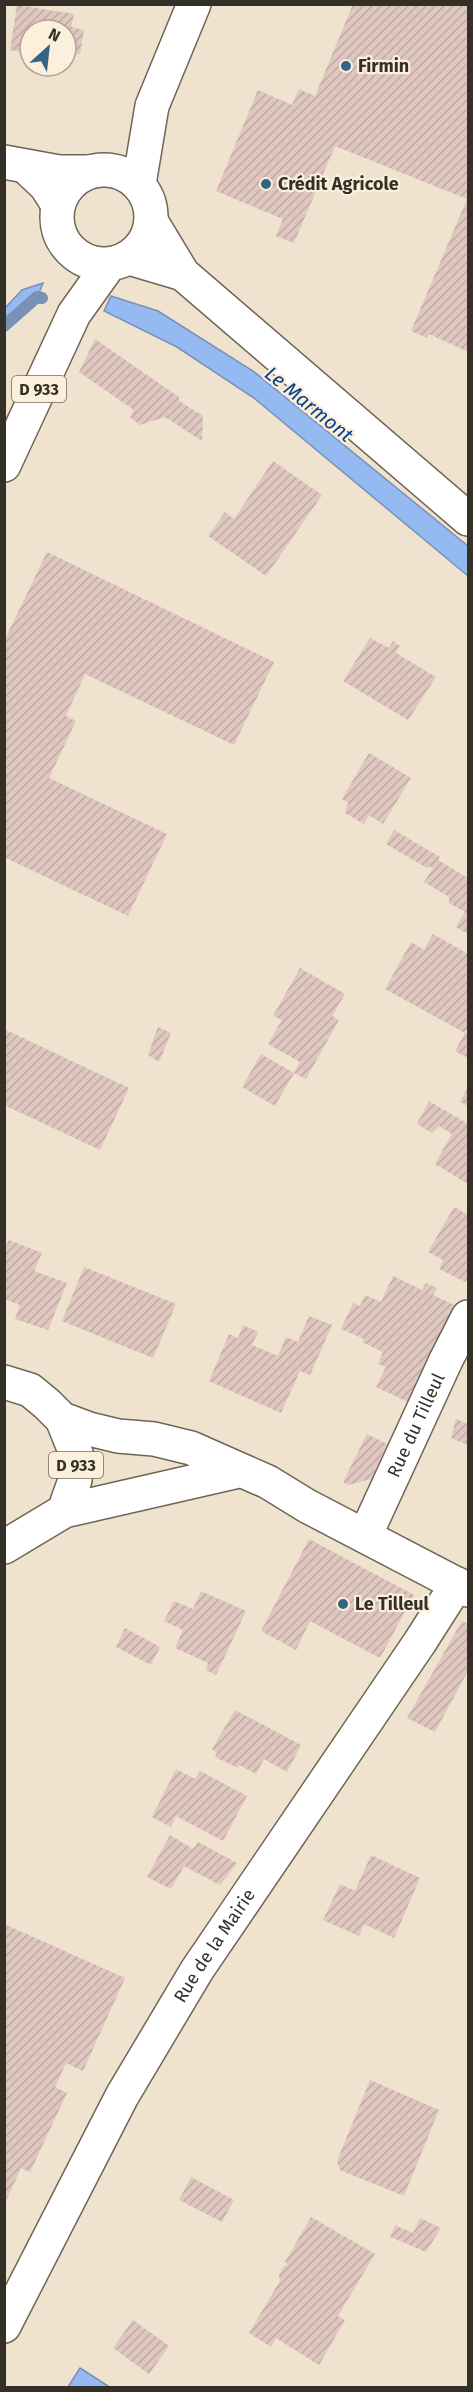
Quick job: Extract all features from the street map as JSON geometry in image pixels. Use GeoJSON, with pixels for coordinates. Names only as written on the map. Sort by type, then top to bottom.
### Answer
{"type":"FeatureCollection","features":[{"type":"Feature","properties":{"kind":"main road"},"geometry":{"type":"LineString","coordinates":[[139,184],[152,106],[194,4]]}},
{"type":"Feature","properties":{"kind":"main road"},"geometry":{"type":"LineString","coordinates":[[152,106],[95,171],[74,180],[64,192],[58,206],[56,221],[60,236],[68,249],[94,264],[119,261],[183,274]]}},
{"type":"Feature","properties":{"kind":"main road"},"geometry":{"type":"LineString","coordinates":[[15,164],[59,172],[117,171],[139,184],[147,195],[151,208],[148,236],[140,248],[119,261]]}},
{"type":"Feature","properties":{"kind":"main road"},"geometry":{"type":"LineString","coordinates":[[15,164],[46,186],[58,206]]}},
{"type":"Feature","properties":{"kind":"main road"},"geometry":{"type":"LineString","coordinates":[[151,221],[183,274],[468,519]]}},
{"type":"Feature","properties":{"kind":"main road","name":"D 933"},"geometry":{"type":"LineString","coordinates":[[68,249],[74,283],[74,314]]}},
{"type":"Feature","properties":{"kind":"main road","name":"D 933"},"geometry":{"type":"LineString","coordinates":[[4,465],[74,314],[119,261]]}},
{"type":"Feature","properties":{"kind":"main road","name":"Rue du Tilleul"},"geometry":{"type":"LineString","coordinates":[[365,1536],[468,1317]]}},
{"type":"Feature","properties":{"kind":"main road"},"geometry":{"type":"LineString","coordinates":[[4,1382],[30,1390],[62,1419],[108,1434],[154,1439],[191,1449],[268,1482],[307,1506],[463,1587]]}},
{"type":"Feature","properties":{"kind":"main road","name":"D 933"},"geometry":{"type":"LineString","coordinates":[[62,1419],[77,1456],[75,1480],[64,1511]]}},
{"type":"Feature","properties":{"kind":"main road"},"geometry":{"type":"LineString","coordinates":[[4,1547],[64,1511],[239,1471]]}},
{"type":"Feature","properties":{"kind":"main road","name":"Rue de la Mairie"},"geometry":{"type":"LineString","coordinates":[[4,2326],[122,2096],[197,1970],[420,1642],[463,1587]]}},
{"type":"Feature","properties":{"kind":"water"},"geometry":{"type":"Polygon","coordinates":[[[43,283],[34,306],[5,329],[5,308],[22,290],[43,283]]]}},
{"type":"Feature","properties":{"kind":"water"},"geometry":{"type":"Polygon","coordinates":[[[111,296],[158,311],[253,371],[468,546],[468,576],[254,398],[177,347],[104,311],[111,296]]]}},
{"type":"Feature","properties":{"kind":"water"},"geometry":{"type":"Polygon","coordinates":[[[80,2368],[108,2386],[68,2387],[80,2368]]]}},
{"type":"Feature","properties":{"kind":"building"},"geometry":{"type":"Polygon","coordinates":[[[353,4],[468,4],[468,352],[429,334],[427,338],[411,331],[467,199],[335,146],[294,243],[276,236],[283,219],[216,191],[258,90],[292,105],[299,89],[315,96],[353,4]]]}},
{"type":"Feature","properties":{"kind":"building"},"geometry":{"type":"Polygon","coordinates":[[[17,5],[74,14],[73,18],[18,18],[18,51],[10,50],[17,5]]]}},
{"type":"Feature","properties":{"kind":"building"},"geometry":{"type":"Polygon","coordinates":[[[78,29],[84,30],[80,54],[78,54],[78,29]]]}},
{"type":"Feature","properties":{"kind":"building"},"geometry":{"type":"Polygon","coordinates":[[[95,339],[203,416],[202,441],[165,417],[140,425],[130,417],[134,410],[79,372],[95,339]]]}},
{"type":"Feature","properties":{"kind":"building"},"geometry":{"type":"Polygon","coordinates":[[[273,461],[322,495],[266,576],[208,536],[225,512],[234,519],[273,461]]]}},
{"type":"Feature","properties":{"kind":"building"},"geometry":{"type":"Polygon","coordinates":[[[47,552],[274,662],[234,745],[85,674],[66,716],[76,721],[49,778],[167,834],[128,916],[4,857],[4,641],[47,552]]]}},
{"type":"Feature","properties":{"kind":"building"},"geometry":{"type":"Polygon","coordinates":[[[370,638],[389,648],[393,641],[400,646],[396,653],[436,677],[408,720],[343,681],[370,638]]]}},
{"type":"Feature","properties":{"kind":"building"},"geometry":{"type":"Polygon","coordinates":[[[369,753],[411,778],[383,824],[369,815],[364,824],[345,813],[348,803],[342,799],[369,753]]]}},
{"type":"Feature","properties":{"kind":"building"},"geometry":{"type":"Polygon","coordinates":[[[394,830],[440,857],[438,860],[468,878],[468,934],[456,927],[465,912],[449,903],[449,897],[424,882],[433,868],[429,866],[427,868],[386,844],[394,830]]]}},
{"type":"Feature","properties":{"kind":"building"},"geometry":{"type":"Polygon","coordinates":[[[433,934],[468,954],[468,1026],[465,1033],[385,989],[411,942],[424,950],[433,934]]]}},
{"type":"Feature","properties":{"kind":"building"},"geometry":{"type":"Polygon","coordinates":[[[300,968],[345,994],[332,1016],[339,1020],[306,1079],[294,1073],[300,1062],[268,1044],[282,1020],[273,1016],[300,968]]]}},
{"type":"Feature","properties":{"kind":"building"},"geometry":{"type":"Polygon","coordinates":[[[158,1027],[171,1033],[159,1062],[148,1055],[158,1027]]]}},
{"type":"Feature","properties":{"kind":"building"},"geometry":{"type":"Polygon","coordinates":[[[4,1029],[129,1088],[100,1150],[4,1105],[4,1029]]]}},
{"type":"Feature","properties":{"kind":"building"},"geometry":{"type":"Polygon","coordinates":[[[465,1033],[468,1035],[468,1058],[455,1051],[465,1033]]]}},
{"type":"Feature","properties":{"kind":"building"},"geometry":{"type":"Polygon","coordinates":[[[261,1054],[294,1073],[275,1106],[242,1087],[261,1054]]]}},
{"type":"Feature","properties":{"kind":"building"},"geometry":{"type":"Polygon","coordinates":[[[468,1087],[468,1106],[460,1102],[468,1087]]]}},
{"type":"Feature","properties":{"kind":"building"},"geometry":{"type":"Polygon","coordinates":[[[429,1101],[468,1124],[468,1184],[435,1164],[452,1134],[439,1126],[432,1133],[417,1124],[429,1101]]]}},
{"type":"Feature","properties":{"kind":"building"},"geometry":{"type":"Polygon","coordinates":[[[454,1207],[468,1215],[468,1278],[465,1282],[439,1269],[443,1260],[428,1252],[454,1207]]]}},
{"type":"Feature","properties":{"kind":"building"},"geometry":{"type":"Polygon","coordinates":[[[9,1240],[42,1253],[34,1271],[67,1283],[48,1330],[15,1319],[20,1305],[4,1299],[4,1250],[9,1240]]]}},
{"type":"Feature","properties":{"kind":"building"},"geometry":{"type":"Polygon","coordinates":[[[84,1267],[176,1304],[153,1358],[62,1321],[84,1267]]]}},
{"type":"Feature","properties":{"kind":"building"},"geometry":{"type":"Polygon","coordinates":[[[393,1276],[422,1290],[426,1283],[437,1288],[433,1295],[454,1305],[408,1402],[376,1387],[386,1367],[378,1364],[383,1352],[362,1342],[364,1339],[341,1329],[353,1303],[360,1306],[365,1295],[381,1302],[393,1276]]]}},
{"type":"Feature","properties":{"kind":"building"},"geometry":{"type":"Polygon","coordinates":[[[309,1316],[332,1325],[310,1375],[300,1371],[281,1413],[209,1381],[229,1334],[238,1338],[243,1325],[258,1332],[252,1345],[278,1356],[286,1337],[298,1342],[309,1316]]]}},
{"type":"Feature","properties":{"kind":"building"},"geometry":{"type":"Polygon","coordinates":[[[456,1419],[468,1424],[468,1445],[451,1438],[456,1419]]]}},
{"type":"Feature","properties":{"kind":"building"},"geometry":{"type":"Polygon","coordinates":[[[367,1434],[387,1444],[371,1479],[348,1485],[343,1482],[367,1434]]]}},
{"type":"Feature","properties":{"kind":"building"},"geometry":{"type":"Polygon","coordinates":[[[309,1539],[414,1595],[380,1658],[310,1621],[296,1650],[261,1631],[309,1539]]]}},
{"type":"Feature","properties":{"kind":"building"},"geometry":{"type":"Polygon","coordinates":[[[201,1591],[246,1611],[216,1675],[206,1670],[208,1663],[175,1648],[183,1630],[164,1621],[174,1601],[193,1609],[201,1591]]]}},
{"type":"Feature","properties":{"kind":"building"},"geometry":{"type":"Polygon","coordinates":[[[462,1621],[468,1624],[468,1671],[435,1732],[407,1718],[462,1621]]]}},
{"type":"Feature","properties":{"kind":"building"},"geometry":{"type":"Polygon","coordinates":[[[125,1628],[160,1647],[151,1665],[116,1647],[125,1628]]]}},
{"type":"Feature","properties":{"kind":"building"},"geometry":{"type":"Polygon","coordinates":[[[235,1710],[301,1745],[287,1772],[264,1759],[256,1774],[239,1765],[238,1768],[215,1757],[217,1753],[212,1749],[235,1710]]]}},
{"type":"Feature","properties":{"kind":"building"},"geometry":{"type":"Polygon","coordinates":[[[176,1769],[195,1779],[200,1771],[247,1796],[223,1841],[176,1816],[171,1827],[152,1817],[176,1769]]]}},
{"type":"Feature","properties":{"kind":"building"},"geometry":{"type":"Polygon","coordinates":[[[170,1835],[193,1849],[198,1842],[237,1863],[220,1885],[184,1866],[171,1889],[147,1877],[170,1835]]]}},
{"type":"Feature","properties":{"kind":"building"},"geometry":{"type":"Polygon","coordinates":[[[371,1855],[420,1878],[394,1938],[364,1924],[359,1936],[323,1920],[340,1884],[355,1891],[371,1855]]]}},
{"type":"Feature","properties":{"kind":"building"},"geometry":{"type":"Polygon","coordinates":[[[4,1924],[125,1978],[83,2071],[66,2063],[55,2087],[67,2093],[30,2172],[21,2168],[4,2205],[4,1924]]]}},
{"type":"Feature","properties":{"kind":"building"},"geometry":{"type":"Polygon","coordinates":[[[370,2080],[439,2110],[404,2196],[340,2170],[337,2161],[370,2080]]]}},
{"type":"Feature","properties":{"kind":"building"},"geometry":{"type":"Polygon","coordinates":[[[191,2177],[234,2200],[222,2222],[179,2200],[191,2177]]]}},
{"type":"Feature","properties":{"kind":"building"},"geometry":{"type":"Polygon","coordinates":[[[311,2217],[375,2254],[338,2316],[345,2320],[319,2365],[276,2338],[271,2347],[249,2333],[280,2281],[279,2275],[284,2266],[288,2265],[285,2262],[311,2217]]]}},
{"type":"Feature","properties":{"kind":"building"},"geometry":{"type":"Polygon","coordinates":[[[420,2218],[441,2228],[426,2252],[390,2237],[395,2225],[413,2233],[420,2218]]]}},
{"type":"Feature","properties":{"kind":"building"},"geometry":{"type":"Polygon","coordinates":[[[133,2320],[169,2346],[149,2374],[113,2348],[133,2320]]]}},
{"type":"Feature","properties":{"kind":"waterway","name":"Le Marmont"},"geometry":{"type":"LineString","coordinates":[[4,326],[37,297],[42,298]]}},
{"type":"Feature","properties":{"kind":"place","name":"Firmin"},"geometry":{"type":"Point","coordinates":[346,66]}},
{"type":"Feature","properties":{"kind":"place","name":"Crédit Agricole"},"geometry":{"type":"Point","coordinates":[266,184]}},
{"type":"Feature","properties":{"kind":"place","name":"Le Tilleul"},"geometry":{"type":"Point","coordinates":[343,1604]}}]}
